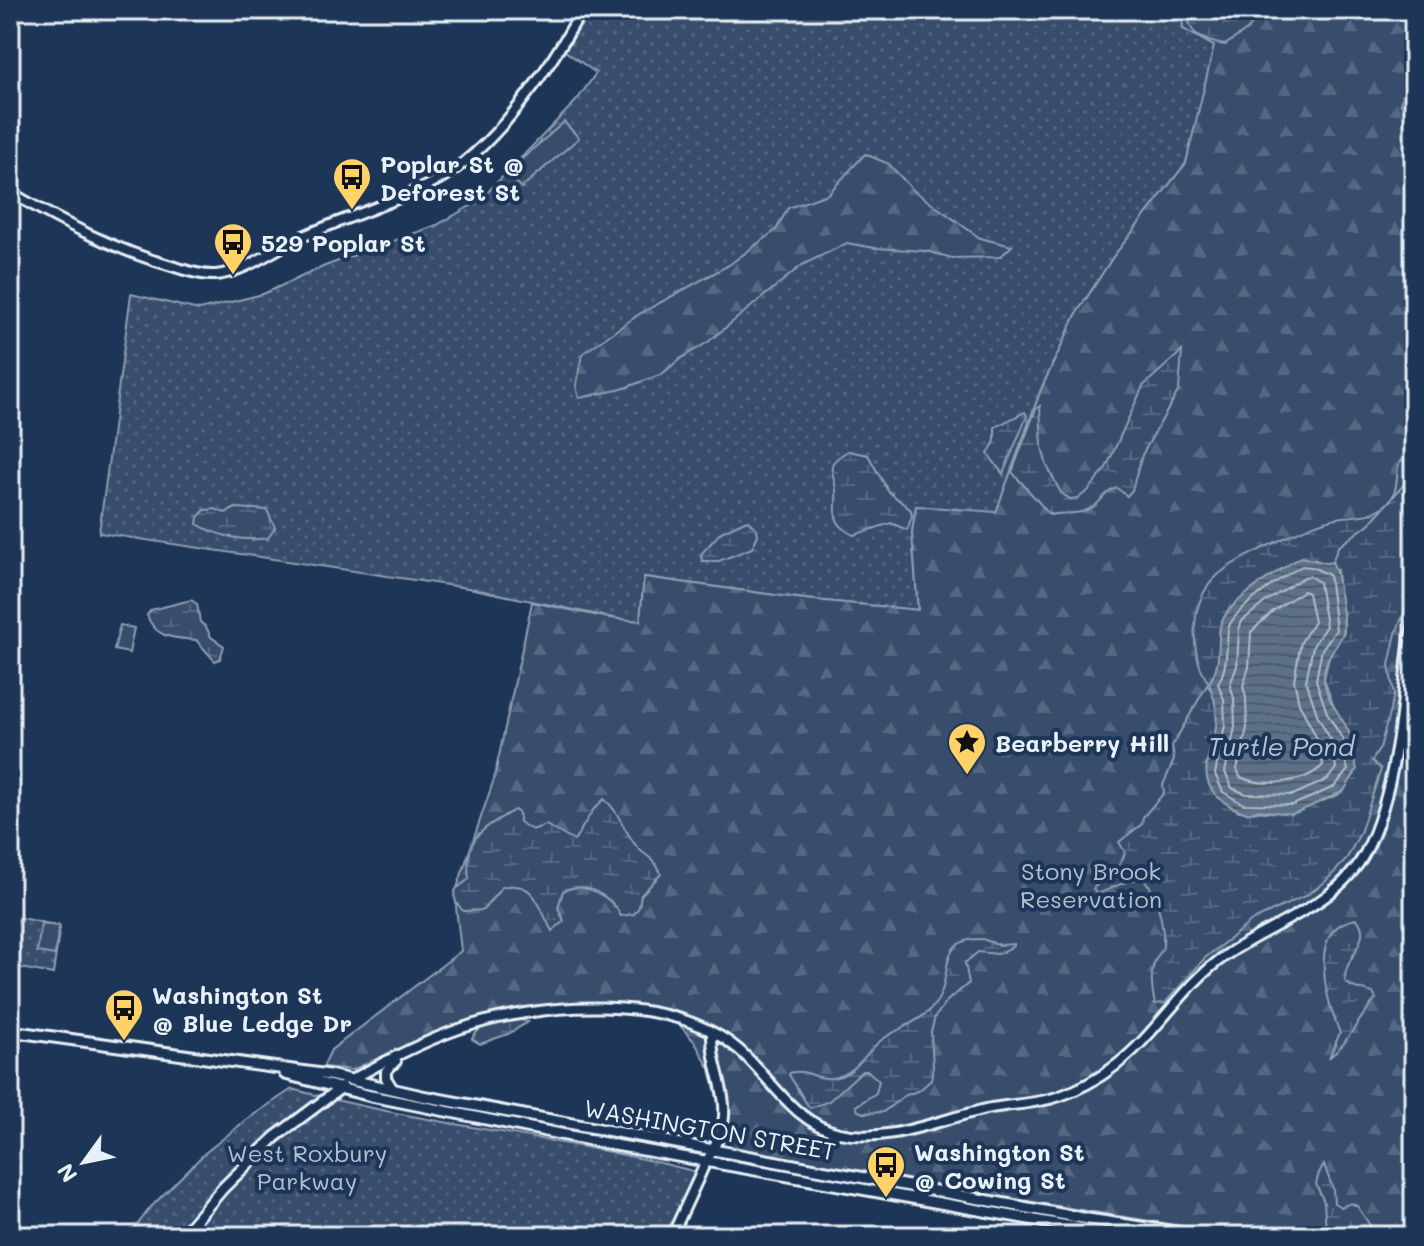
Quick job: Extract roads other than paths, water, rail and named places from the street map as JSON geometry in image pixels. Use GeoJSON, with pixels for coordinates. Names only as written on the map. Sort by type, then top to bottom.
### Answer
{"type":"FeatureCollection","features":[{"type":"Feature","properties":{"kind":"main road"},"geometry":{"type":"LineString","coordinates":[[10,192],[65,224],[143,258],[215,275],[232,271],[299,238],[435,182],[457,167],[523,100],[551,63],[581,13]]}},
{"type":"Feature","properties":{"kind":"main road"},"geometry":{"type":"LineString","coordinates":[[182,1236],[223,1188],[275,1137],[351,1080],[427,1042],[480,1023],[556,1010],[662,1013],[690,1021],[736,1047],[802,1115],[827,1130],[845,1134],[862,1136],[915,1128],[995,1107],[1034,1103],[1090,1083],[1137,1046],[1221,958],[1317,903],[1342,884],[1357,865],[1366,852],[1391,769],[1399,734],[1414,619]]}},
{"type":"Feature","properties":{"kind":"main road","name":"WASHINGTON STREET"},"geometry":{"type":"LineString","coordinates":[[10,1031],[351,1080],[1088,1219],[1201,1236]]}},
{"type":"Feature","properties":{"kind":"main road"},"geometry":{"type":"LineString","coordinates":[[672,1236],[723,1127],[725,1107],[711,1053],[712,1032]]}},
{"type":"Feature","properties":{"kind":"main road"},"geometry":{"type":"LineString","coordinates":[[393,1089],[386,1078],[390,1064],[427,1042]]}},
{"type":"Feature","properties":{"kind":"main road","name":"WASHINGTON STREET"},"geometry":{"type":"LineString","coordinates":[[259,1066],[436,1110],[1124,1236]]}},
{"type":"Feature","properties":{"kind":"water","name":"Turtle Pond"},"geometry":{"type":"Polygon","coordinates":[[[1301,557],[1332,562],[1336,574],[1344,628],[1328,658],[1324,678],[1328,696],[1349,732],[1357,769],[1344,791],[1300,811],[1292,814],[1257,810],[1247,813],[1223,802],[1212,790],[1206,774],[1216,720],[1209,683],[1217,662],[1220,627],[1231,608],[1242,598],[1301,557]]]}},
{"type":"Feature","properties":{"kind":"waterway"},"geometry":{"type":"LineString","coordinates":[[1332,562],[1338,547],[1370,523],[1414,473]]}},
{"type":"Feature","properties":{"kind":"place","name":"Poplar St @ Deforest St"},"geometry":{"type":"Point","coordinates":[352,211]}},
{"type":"Feature","properties":{"kind":"place","name":"529 Poplar St"},"geometry":{"type":"Point","coordinates":[233,276]}},
{"type":"Feature","properties":{"kind":"place","name":"Bearberry Hill"},"geometry":{"type":"Point","coordinates":[967,776]}},
{"type":"Feature","properties":{"kind":"place","name":"Washington St @ Blue Ledge Dr"},"geometry":{"type":"Point","coordinates":[124,1042]}},
{"type":"Feature","properties":{"kind":"place","name":"Washington St @ Cowing St"},"geometry":{"type":"Point","coordinates":[886,1199]}},
{"type":"Feature","properties":{"kind":"park label","name":"Stony Brook Reservation"},"geometry":{"type":"Point","coordinates":[1091,884]}},
{"type":"Feature","properties":{"kind":"park label","name":"West Roxbury Parkway"},"geometry":{"type":"Point","coordinates":[307,1166]}}]}
